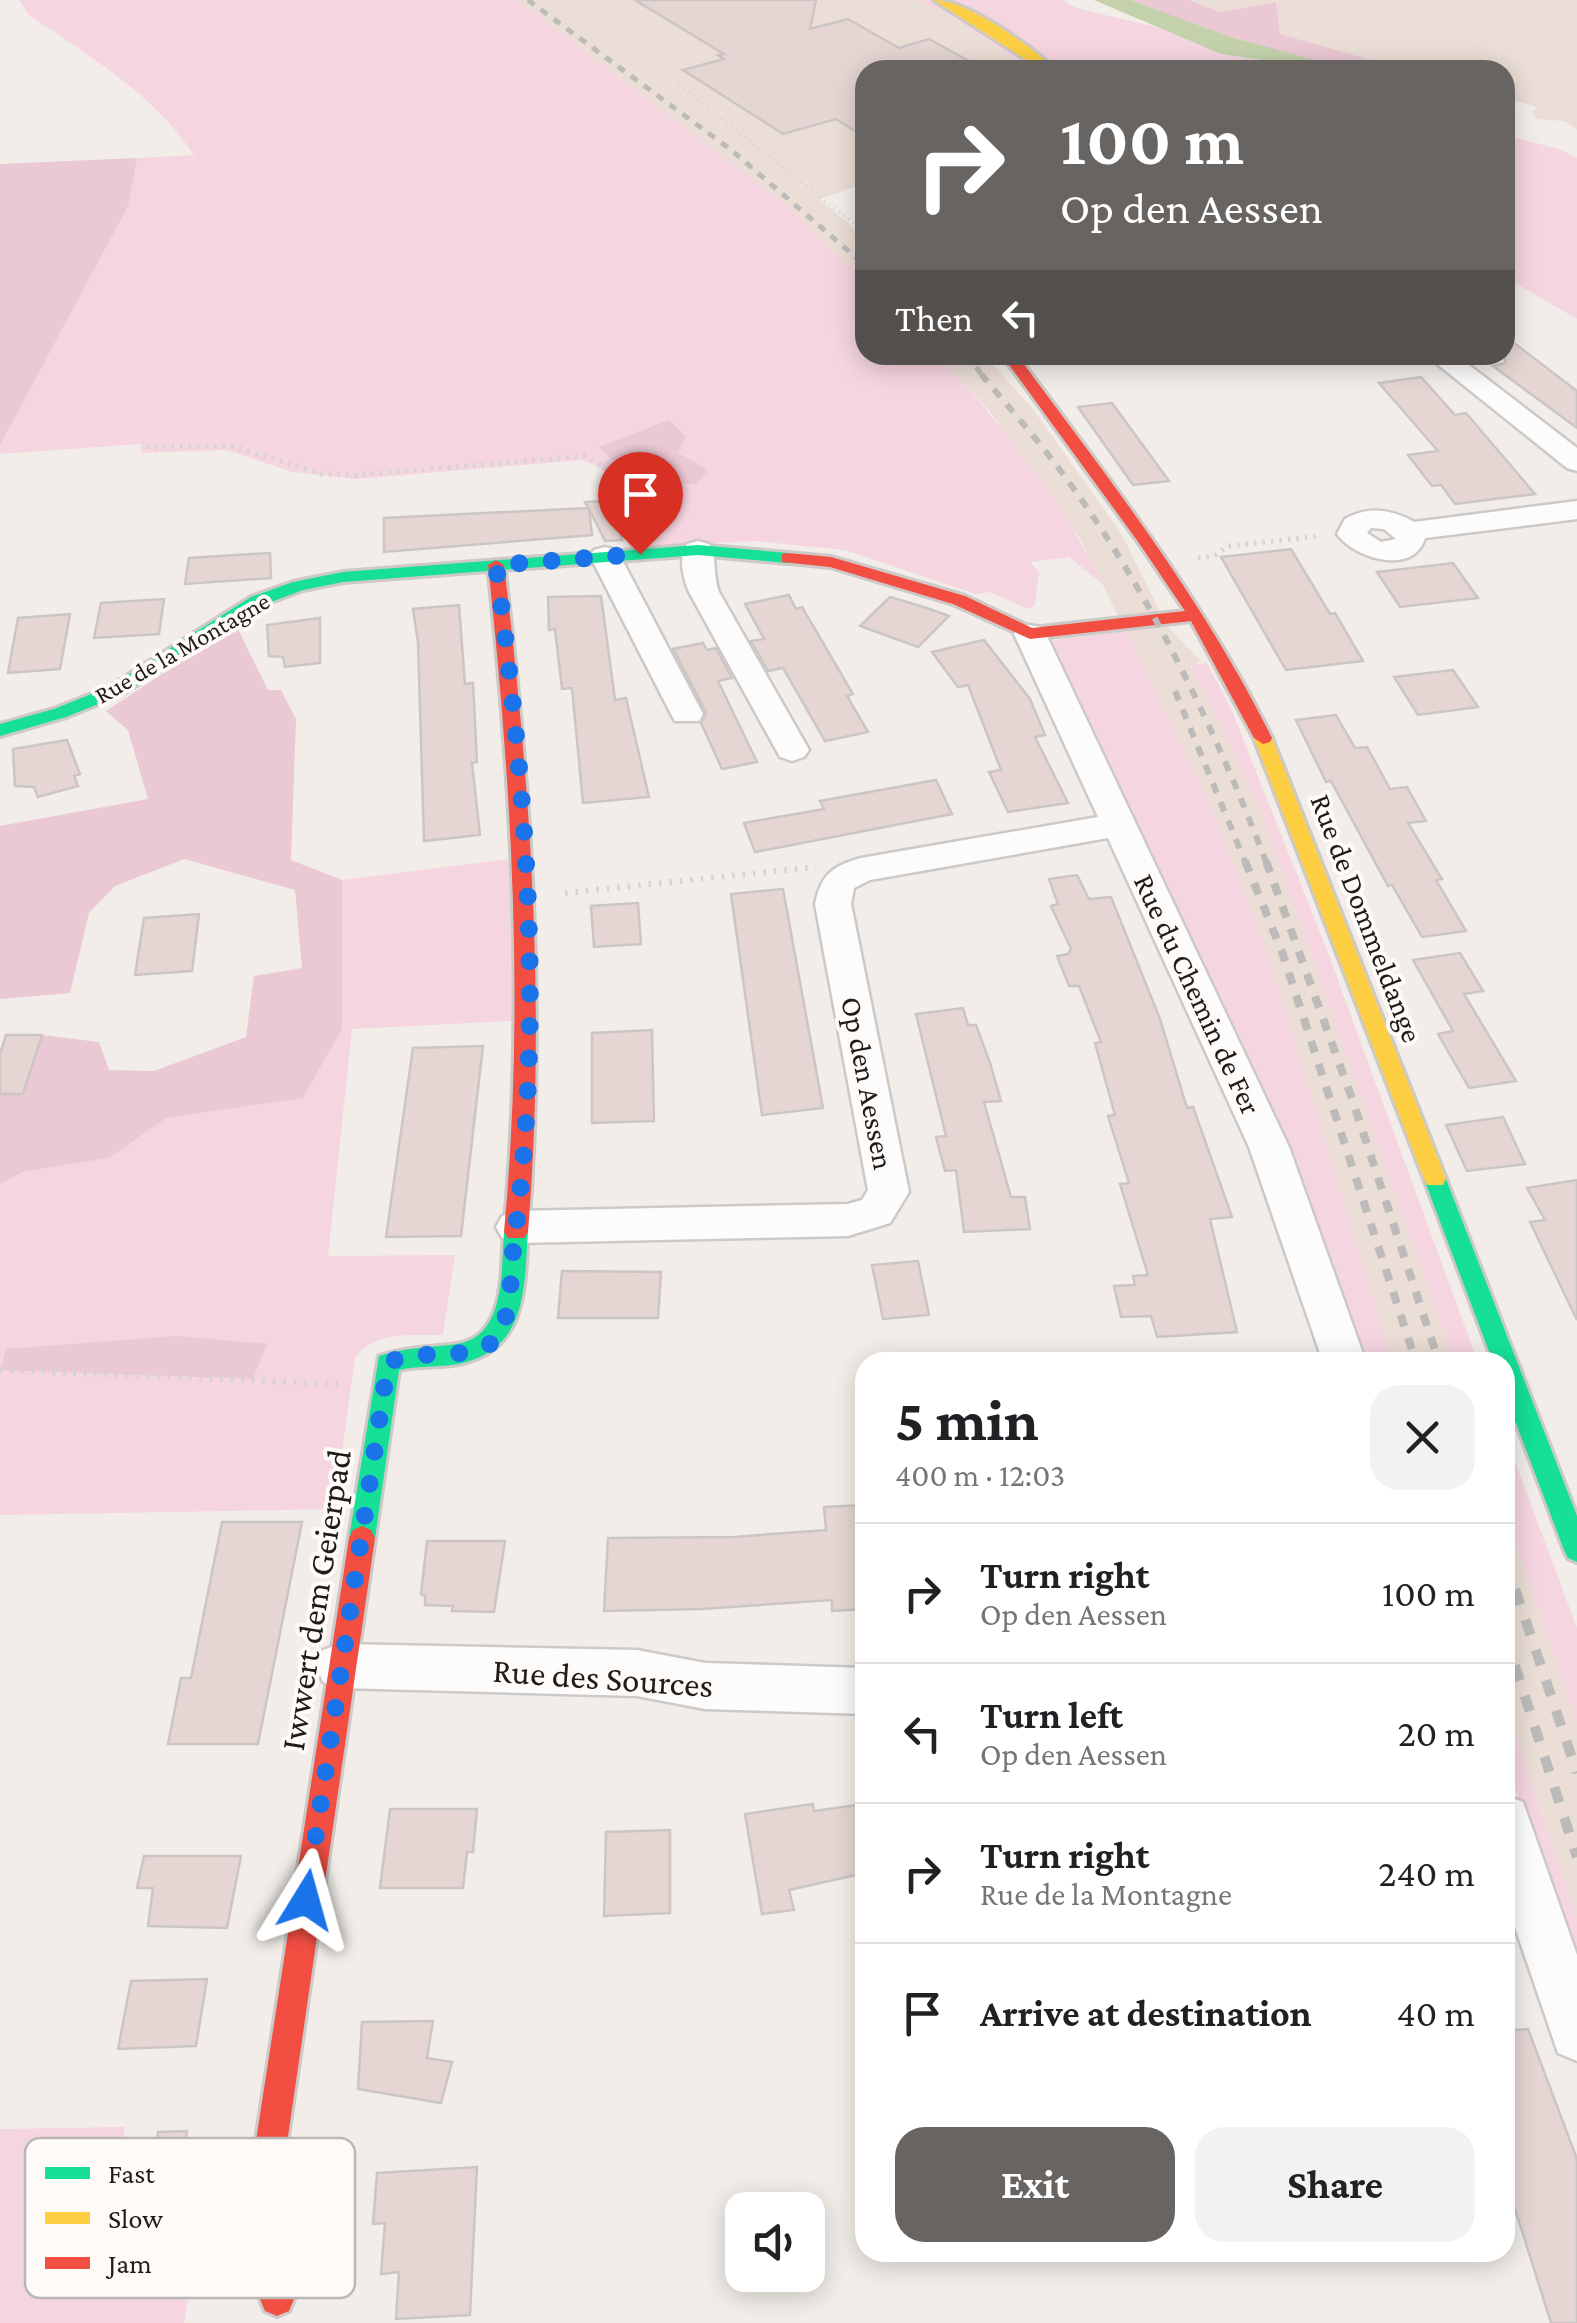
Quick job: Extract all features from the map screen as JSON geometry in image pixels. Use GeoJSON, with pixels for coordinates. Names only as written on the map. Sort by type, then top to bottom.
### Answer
{"type":"FeatureCollection","features":[{"type":"Feature","properties":{"kind":"street"},"geometry":{"type":"LineString","coordinates":[[940,0],[1036,60]]}},
{"type":"Feature","properties":{"kind":"street","name":"Rue de Dommeldange"},"geometry":{"type":"LineString","coordinates":[[1016,365],[1196,615],[1226,664],[1285,787],[1501,1352]]}},
{"type":"Feature","properties":{"kind":"street"},"geometry":{"type":"LineString","coordinates":[[1452,365],[1577,462]]}},
{"type":"Feature","properties":{"kind":"street"},"geometry":{"type":"LineString","coordinates":[[1409,530],[1577,510]]}},
{"type":"Feature","properties":{"kind":"street"},"geometry":{"type":"LineString","coordinates":[[698,550],[698,576],[704,592],[792,750]]}},
{"type":"Feature","properties":{"kind":"street","name":"Rue de la Montagne"},"geometry":{"type":"LineString","coordinates":[[0,730],[60,713],[115,691],[257,601],[343,576],[698,550],[831,562],[959,600],[1030,634]]}},
{"type":"Feature","properties":{"kind":"street"},"geometry":{"type":"LineString","coordinates":[[605,556],[688,714]]}},
{"type":"Feature","properties":{"kind":"street"},"geometry":{"type":"LineString","coordinates":[[384,1386],[388,1363],[404,1354],[470,1352],[492,1344],[503,1328],[517,1226],[531,1020],[530,896],[520,746],[496,565]]}},
{"type":"Feature","properties":{"kind":"street"},"geometry":{"type":"LineString","coordinates":[[1030,634],[1196,615]]}},
{"type":"Feature","properties":{"kind":"street","name":"Rue du Chemin de Fer"},"geometry":{"type":"LineString","coordinates":[[1030,634],[1268,1147],[1341,1352]]}},
{"type":"Feature","properties":{"kind":"street"},"geometry":{"type":"LineString","coordinates":[[838,882],[861,870],[1120,824]]}},
{"type":"Feature","properties":{"kind":"street","name":"Op den Aessen"},"geometry":{"type":"LineString","coordinates":[[517,1226],[848,1220],[876,1212],[889,1192],[833,904],[838,882]]}},
{"type":"Feature","properties":{"kind":"street","name":"Iwwert dem Geierpad"},"geometry":{"type":"LineString","coordinates":[[272,2138],[384,1386]]}},
{"type":"Feature","properties":{"kind":"street","name":"Rue de Dommeldange"},"geometry":{"type":"LineString","coordinates":[[1515,1388],[1577,1550]]}},
{"type":"Feature","properties":{"kind":"street","name":"Rue des Sources"},"geometry":{"type":"LineString","coordinates":[[340,1666],[637,1673],[705,1686],[855,1691]]}},
{"type":"Feature","properties":{"kind":"street"},"geometry":{"type":"LineString","coordinates":[[1515,1850],[1577,2034]]}},
{"type":"Feature","properties":{"kind":"path"},"geometry":{"type":"LineString","coordinates":[[679,85],[855,224]]}},
{"type":"Feature","properties":{"kind":"path"},"geometry":{"type":"LineString","coordinates":[[146,448],[231,446],[322,474],[356,476],[584,456],[612,467],[628,483],[640,554]]}},
{"type":"Feature","properties":{"kind":"path"},"geometry":{"type":"LineString","coordinates":[[1195,558],[1214,556],[1228,546],[1324,535]]}},
{"type":"Feature","properties":{"kind":"path"},"geometry":{"type":"LineString","coordinates":[[530,896],[814,866],[838,882]]}},
{"type":"Feature","properties":{"kind":"path"},"geometry":{"type":"LineString","coordinates":[[0,1370],[384,1386]]}},
{"type":"Feature","properties":{"kind":"shaded area"},"geometry":{"type":"Polygon","coordinates":[[[19,0],[517,0],[784,203],[855,270],[855,365],[947,365],[1029,464],[1103,584],[1069,557],[1030,562],[1039,572],[1035,605],[1028,609],[990,592],[975,594],[845,550],[755,541],[629,547],[624,504],[617,483],[582,460],[357,479],[293,472],[227,450],[141,453],[141,444],[0,454],[0,445],[127,206],[137,158],[194,155],[140,94],[29,15],[19,0]]]}},
{"type":"Feature","properties":{"kind":"shaded area"},"geometry":{"type":"Polygon","coordinates":[[[517,0],[918,0],[954,17],[1016,60],[855,60],[855,187],[820,199],[855,229],[855,270],[784,203],[517,0]]]}},
{"type":"Feature","properties":{"kind":"shaded area"},"geometry":{"type":"Polygon","coordinates":[[[918,0],[1063,0],[1076,8],[1168,30],[1221,54],[1263,60],[1016,60],[954,17],[918,0]]]}},
{"type":"Feature","properties":{"kind":"shaded area"},"geometry":{"type":"Polygon","coordinates":[[[1094,0],[1130,0],[1230,37],[1315,60],[1262,60],[1221,54],[1094,0]]]}},
{"type":"Feature","properties":{"kind":"shaded area"},"geometry":{"type":"Polygon","coordinates":[[[1130,0],[1189,0],[1220,12],[1276,2],[1280,34],[1372,60],[1297,60],[1130,0]]]}},
{"type":"Feature","properties":{"kind":"shaded area"},"geometry":{"type":"Polygon","coordinates":[[[1189,0],[1577,0],[1577,130],[1565,121],[1536,119],[1532,112],[1538,107],[1515,101],[1515,60],[1372,60],[1280,34],[1276,2],[1220,12],[1189,0]]]}},
{"type":"Feature","properties":{"kind":"shaded area"},"geometry":{"type":"Polygon","coordinates":[[[1515,138],[1577,158],[1577,319],[1515,283],[1515,138]]]}},
{"type":"Feature","properties":{"kind":"shaded area"},"geometry":{"type":"Polygon","coordinates":[[[137,158],[128,206],[0,445],[0,164],[137,158]]]}},
{"type":"Feature","properties":{"kind":"shaded area"},"geometry":{"type":"Polygon","coordinates":[[[947,365],[993,365],[1033,409],[1121,533],[1167,626],[1201,661],[1191,666],[1259,806],[1450,1352],[1390,1352],[1268,954],[1214,814],[1081,540],[991,413],[947,365]]]}},
{"type":"Feature","properties":{"kind":"shaded area"},"geometry":{"type":"Polygon","coordinates":[[[669,420],[686,437],[678,453],[708,470],[696,485],[628,475],[599,447],[669,420]]]}},
{"type":"Feature","properties":{"kind":"shaded area"},"geometry":{"type":"Polygon","coordinates":[[[236,625],[268,690],[281,690],[296,719],[291,860],[342,880],[342,1029],[303,1098],[166,1118],[109,1158],[22,1172],[0,1184],[0,1094],[23,1094],[42,1035],[99,1042],[109,1070],[154,1071],[246,1037],[254,976],[302,968],[295,890],[184,859],[115,886],[89,913],[70,993],[0,999],[0,826],[148,799],[128,730],[106,711],[236,625]]]}},
{"type":"Feature","properties":{"kind":"shaded area"},"geometry":{"type":"Polygon","coordinates":[[[1127,631],[1214,814],[1268,954],[1390,1352],[1360,1352],[1281,1145],[1049,651],[1054,640],[1127,631]]]}},
{"type":"Feature","properties":{"kind":"shaded area"},"geometry":{"type":"Polygon","coordinates":[[[1207,663],[1232,711],[1325,945],[1474,1352],[1450,1352],[1259,806],[1191,665],[1207,663]]]}},
{"type":"Feature","properties":{"kind":"shaded area"},"geometry":{"type":"Polygon","coordinates":[[[509,859],[512,1021],[352,1029],[328,1256],[455,1255],[443,1335],[383,1339],[355,1358],[334,1509],[0,1515],[0,1184],[21,1172],[109,1158],[165,1118],[303,1098],[342,1029],[342,880],[509,859]]]}},
{"type":"Feature","properties":{"kind":"shaded area"},"geometry":{"type":"Polygon","coordinates":[[[176,1336],[267,1344],[253,1379],[1,1370],[6,1349],[176,1336]]]}},
{"type":"Feature","properties":{"kind":"shaded area"},"geometry":{"type":"Polygon","coordinates":[[[1515,1462],[1577,1628],[1577,1723],[1515,1541],[1515,1462]]]}},
{"type":"Feature","properties":{"kind":"shaded area"},"geometry":{"type":"Polygon","coordinates":[[[1515,1541],[1577,1723],[1577,1918],[1515,1734],[1515,1541]]]}},
{"type":"Feature","properties":{"kind":"shaded area"},"geometry":{"type":"Polygon","coordinates":[[[1515,1734],[1577,1918],[1577,1969],[1515,1788],[1515,1734]]]}},
{"type":"Feature","properties":{"kind":"shaded area"},"geometry":{"type":"Polygon","coordinates":[[[125,2127],[123,2138],[25,2138],[25,2298],[188,2298],[184,2323],[0,2323],[0,2129],[125,2127]]]}},
{"type":"Feature","properties":{"kind":"building"},"geometry":{"type":"Polygon","coordinates":[[[635,0],[816,0],[810,29],[848,19],[899,48],[929,39],[967,60],[855,60],[855,131],[836,119],[783,134],[683,70],[724,59],[718,55],[724,54],[635,0]]]}},
{"type":"Feature","properties":{"kind":"building"},"geometry":{"type":"Polygon","coordinates":[[[1515,344],[1577,391],[1577,428],[1493,366],[1515,365],[1515,344]]]}},
{"type":"Feature","properties":{"kind":"building"},"geometry":{"type":"Polygon","coordinates":[[[1421,377],[1455,415],[1466,413],[1535,494],[1455,504],[1441,485],[1432,486],[1408,455],[1438,451],[1379,383],[1421,377]]]}},
{"type":"Feature","properties":{"kind":"building"},"geometry":{"type":"Polygon","coordinates":[[[1112,403],[1169,481],[1133,485],[1078,407],[1112,403]]]}},
{"type":"Feature","properties":{"kind":"building"},"geometry":{"type":"Polygon","coordinates":[[[618,500],[622,540],[605,541],[589,509],[592,535],[384,552],[384,518],[589,508],[585,502],[618,500]]]}},
{"type":"Feature","properties":{"kind":"building"},"geometry":{"type":"Polygon","coordinates":[[[1291,549],[1363,661],[1286,670],[1221,557],[1291,549]]]}},
{"type":"Feature","properties":{"kind":"building"},"geometry":{"type":"Polygon","coordinates":[[[270,553],[271,578],[185,584],[189,558],[270,553]]]}},
{"type":"Feature","properties":{"kind":"building"},"geometry":{"type":"Polygon","coordinates":[[[1453,563],[1478,598],[1400,607],[1377,572],[1453,563]]]}},
{"type":"Feature","properties":{"kind":"building"},"geometry":{"type":"Polygon","coordinates":[[[789,595],[796,609],[802,607],[853,694],[847,696],[868,732],[825,741],[783,668],[768,671],[751,641],[764,639],[745,604],[789,595]]]}},
{"type":"Feature","properties":{"kind":"building"},"geometry":{"type":"Polygon","coordinates":[[[601,596],[615,700],[626,698],[649,797],[583,803],[572,688],[562,689],[555,629],[549,630],[548,597],[601,596]]]}},
{"type":"Feature","properties":{"kind":"building"},"geometry":{"type":"Polygon","coordinates":[[[890,597],[949,616],[918,647],[860,626],[890,597]]]}},
{"type":"Feature","properties":{"kind":"building"},"geometry":{"type":"Polygon","coordinates":[[[164,599],[159,634],[94,638],[101,603],[164,599]]]}},
{"type":"Feature","properties":{"kind":"building"},"geometry":{"type":"Polygon","coordinates":[[[459,605],[465,684],[473,683],[477,762],[472,763],[480,835],[424,841],[418,642],[413,609],[459,605]]]}},
{"type":"Feature","properties":{"kind":"building"},"geometry":{"type":"Polygon","coordinates":[[[70,614],[60,669],[8,673],[18,618],[70,614]]]}},
{"type":"Feature","properties":{"kind":"building"},"geometry":{"type":"Polygon","coordinates":[[[320,618],[320,663],[285,667],[283,657],[269,656],[267,625],[320,618]]]}},
{"type":"Feature","properties":{"kind":"building"},"geometry":{"type":"Polygon","coordinates":[[[984,640],[1030,699],[1045,735],[1035,737],[1068,803],[1008,812],[989,772],[1001,770],[968,685],[958,687],[932,652],[984,640]]]}},
{"type":"Feature","properties":{"kind":"building"},"geometry":{"type":"Polygon","coordinates":[[[703,643],[707,650],[716,648],[732,678],[718,681],[757,762],[722,769],[701,723],[706,712],[673,649],[703,643]]]}},
{"type":"Feature","properties":{"kind":"building"},"geometry":{"type":"Polygon","coordinates":[[[1453,670],[1478,707],[1418,715],[1394,677],[1453,670]]]}},
{"type":"Feature","properties":{"kind":"building"},"geometry":{"type":"Polygon","coordinates":[[[1336,715],[1355,748],[1367,747],[1390,789],[1407,787],[1426,821],[1408,823],[1442,879],[1436,880],[1466,931],[1422,937],[1392,885],[1388,886],[1331,781],[1326,782],[1296,720],[1336,715]]]}},
{"type":"Feature","properties":{"kind":"building"},"geometry":{"type":"Polygon","coordinates":[[[67,740],[80,774],[74,776],[78,786],[38,797],[34,787],[15,786],[13,749],[67,740]]]}},
{"type":"Feature","properties":{"kind":"building"},"geometry":{"type":"Polygon","coordinates":[[[936,780],[952,814],[755,852],[744,823],[824,809],[820,801],[936,780]]]}},
{"type":"Feature","properties":{"kind":"building"},"geometry":{"type":"Polygon","coordinates":[[[1077,875],[1089,899],[1111,897],[1160,1019],[1187,1108],[1193,1107],[1232,1217],[1210,1219],[1237,1332],[1157,1337],[1151,1316],[1121,1317],[1114,1286],[1135,1285],[1133,1276],[1148,1275],[1120,1184],[1129,1183],[1108,1116],[1115,1115],[1095,1043],[1101,1042],[1079,986],[1069,986],[1057,956],[1068,954],[1071,949],[1051,906],[1058,904],[1049,879],[1077,875]]]}},
{"type":"Feature","properties":{"kind":"building"},"geometry":{"type":"Polygon","coordinates":[[[783,889],[823,1108],[762,1115],[731,894],[783,889]]]}},
{"type":"Feature","properties":{"kind":"building"},"geometry":{"type":"Polygon","coordinates":[[[638,903],[641,944],[594,947],[591,906],[638,903]]]}},
{"type":"Feature","properties":{"kind":"building"},"geometry":{"type":"Polygon","coordinates":[[[199,914],[192,971],[135,975],[144,918],[199,914]]]}},
{"type":"Feature","properties":{"kind":"building"},"geometry":{"type":"Polygon","coordinates":[[[1460,953],[1483,991],[1464,994],[1516,1081],[1469,1088],[1438,1034],[1453,1031],[1413,960],[1460,953]]]}},
{"type":"Feature","properties":{"kind":"building"},"geometry":{"type":"Polygon","coordinates":[[[963,1008],[968,1025],[976,1025],[990,1063],[1001,1101],[984,1102],[1011,1197],[1025,1197],[1030,1229],[964,1232],[956,1170],[945,1171],[936,1137],[946,1136],[916,1014],[963,1008]]]}},
{"type":"Feature","properties":{"kind":"building"},"geometry":{"type":"Polygon","coordinates":[[[652,1030],[654,1121],[592,1123],[592,1033],[652,1030]]]}},
{"type":"Feature","properties":{"kind":"building"},"geometry":{"type":"Polygon","coordinates":[[[6,1035],[42,1035],[23,1094],[0,1094],[0,1054],[6,1035]]]}},
{"type":"Feature","properties":{"kind":"building"},"geometry":{"type":"Polygon","coordinates":[[[483,1046],[461,1236],[386,1237],[413,1048],[483,1046]]]}},
{"type":"Feature","properties":{"kind":"building"},"geometry":{"type":"Polygon","coordinates":[[[1503,1117],[1525,1164],[1467,1171],[1446,1125],[1503,1117]]]}},
{"type":"Feature","properties":{"kind":"building"},"geometry":{"type":"Polygon","coordinates":[[[1577,1180],[1577,1320],[1530,1222],[1545,1220],[1527,1188],[1577,1180]]]}},
{"type":"Feature","properties":{"kind":"building"},"geometry":{"type":"Polygon","coordinates":[[[918,1261],[929,1315],[883,1319],[872,1265],[918,1261]]]}},
{"type":"Feature","properties":{"kind":"building"},"geometry":{"type":"Polygon","coordinates":[[[562,1271],[661,1272],[658,1318],[558,1318],[562,1271]]]}},
{"type":"Feature","properties":{"kind":"building"},"geometry":{"type":"Polygon","coordinates":[[[855,1505],[855,1610],[832,1611],[832,1600],[604,1611],[608,1538],[734,1537],[826,1530],[824,1507],[855,1505]]]}},
{"type":"Feature","properties":{"kind":"building"},"geometry":{"type":"Polygon","coordinates":[[[222,1522],[302,1522],[258,1744],[168,1744],[181,1678],[191,1678],[222,1522]]]}},
{"type":"Feature","properties":{"kind":"building"},"geometry":{"type":"Polygon","coordinates":[[[427,1541],[505,1541],[494,1612],[452,1611],[453,1606],[425,1605],[425,1596],[421,1594],[427,1541]]]}},
{"type":"Feature","properties":{"kind":"building"},"geometry":{"type":"Polygon","coordinates":[[[813,1804],[814,1811],[855,1805],[855,1875],[789,1890],[794,1910],[762,1914],[745,1814],[813,1804]]]}},
{"type":"Feature","properties":{"kind":"building"},"geometry":{"type":"Polygon","coordinates":[[[390,1809],[477,1809],[473,1852],[467,1852],[463,1888],[380,1888],[390,1809]]]}},
{"type":"Feature","properties":{"kind":"building"},"geometry":{"type":"Polygon","coordinates":[[[670,1830],[670,1913],[604,1916],[606,1832],[670,1830]]]}},
{"type":"Feature","properties":{"kind":"building"},"geometry":{"type":"Polygon","coordinates":[[[144,1856],[241,1856],[227,1928],[148,1926],[153,1888],[137,1888],[144,1856]]]}},
{"type":"Feature","properties":{"kind":"building"},"geometry":{"type":"Polygon","coordinates":[[[207,1979],[196,2046],[118,2049],[131,1981],[207,1979]]]}},
{"type":"Feature","properties":{"kind":"building"},"geometry":{"type":"Polygon","coordinates":[[[433,2021],[427,2058],[452,2062],[441,2103],[358,2089],[362,2022],[433,2021]]]}},
{"type":"Feature","properties":{"kind":"building"},"geometry":{"type":"Polygon","coordinates":[[[1528,2029],[1577,2159],[1577,2323],[1551,2323],[1515,2209],[1515,2030],[1528,2029]]]}},
{"type":"Feature","properties":{"kind":"building"},"geometry":{"type":"Polygon","coordinates":[[[187,2131],[186,2138],[157,2138],[158,2132],[187,2131]]]}},
{"type":"Feature","properties":{"kind":"building"},"geometry":{"type":"Polygon","coordinates":[[[477,2167],[470,2315],[396,2319],[399,2272],[381,2274],[385,2223],[373,2224],[377,2173],[477,2167]]]}},
{"type":"Feature","properties":{"kind":"railway"},"geometry":{"type":"LineString","coordinates":[[528,0],[730,149],[855,256]]}},
{"type":"Feature","properties":{"kind":"railway"},"geometry":{"type":"LineString","coordinates":[[974,365],[983,376]]}},
{"type":"Feature","properties":{"kind":"railway"},"geometry":{"type":"LineString","coordinates":[[981,374],[1045,451],[1118,555],[1200,707],[1267,864]]}},
{"type":"Feature","properties":{"kind":"railway"},"geometry":{"type":"LineString","coordinates":[[1175,691],[1246,864]]}},
{"type":"Feature","properties":{"kind":"railway"},"geometry":{"type":"LineString","coordinates":[[1245,861],[1282,952],[1413,1352]]}},
{"type":"Feature","properties":{"kind":"railway"},"geometry":{"type":"LineString","coordinates":[[1266,861],[1351,1096],[1436,1352]]}},
{"type":"Feature","properties":{"kind":"railway"},"geometry":{"type":"LineString","coordinates":[[1515,1589],[1577,1773]]}},
{"type":"Feature","properties":{"kind":"railway"},"geometry":{"type":"LineString","coordinates":[[1515,1666],[1577,1857]]}},
{"type":"Feature","properties":{"kind":"traffic: fast"},"geometry":{"type":"LineString","coordinates":[[0,730],[60,713],[115,691],[257,601],[299,586],[343,577],[698,550],[788,558]]}},
{"type":"Feature","properties":{"kind":"traffic: fast"},"geometry":{"type":"LineString","coordinates":[[1435,1179],[1501,1352]]}},
{"type":"Feature","properties":{"kind":"traffic: fast"},"geometry":{"type":"LineString","coordinates":[[362,1538],[388,1363],[458,1354],[478,1349],[492,1339],[508,1308],[516,1232]]}},
{"type":"Feature","properties":{"kind":"traffic: fast"},"geometry":{"type":"LineString","coordinates":[[1515,1388],[1577,1550]]}},
{"type":"Feature","properties":{"kind":"traffic: slow"},"geometry":{"type":"LineString","coordinates":[[940,0],[1036,60]]}},
{"type":"Feature","properties":{"kind":"traffic: slow"},"geometry":{"type":"LineString","coordinates":[[1263,738],[1435,1179]]}},
{"type":"Feature","properties":{"kind":"traffic: jam"},"geometry":{"type":"LineString","coordinates":[[1016,365],[1179,588],[1263,738]]}},
{"type":"Feature","properties":{"kind":"traffic: jam"},"geometry":{"type":"LineString","coordinates":[[788,558],[831,562],[959,600],[1030,634],[1196,615]]}},
{"type":"Feature","properties":{"kind":"traffic: jam"},"geometry":{"type":"LineString","coordinates":[[496,565],[514,732],[525,898],[527,1065],[516,1232]]}},
{"type":"Feature","properties":{"kind":"traffic: jam"},"geometry":{"type":"LineString","coordinates":[[272,2138],[362,1538]]}},
{"type":"Feature","properties":{"kind":"route"},"geometry":{"type":"LineString","coordinates":[[306,1900],[388,1363],[404,1354],[470,1352],[492,1344],[503,1328],[517,1226],[531,1020],[531,958],[520,746],[496,565],[640,554]]}}]}
